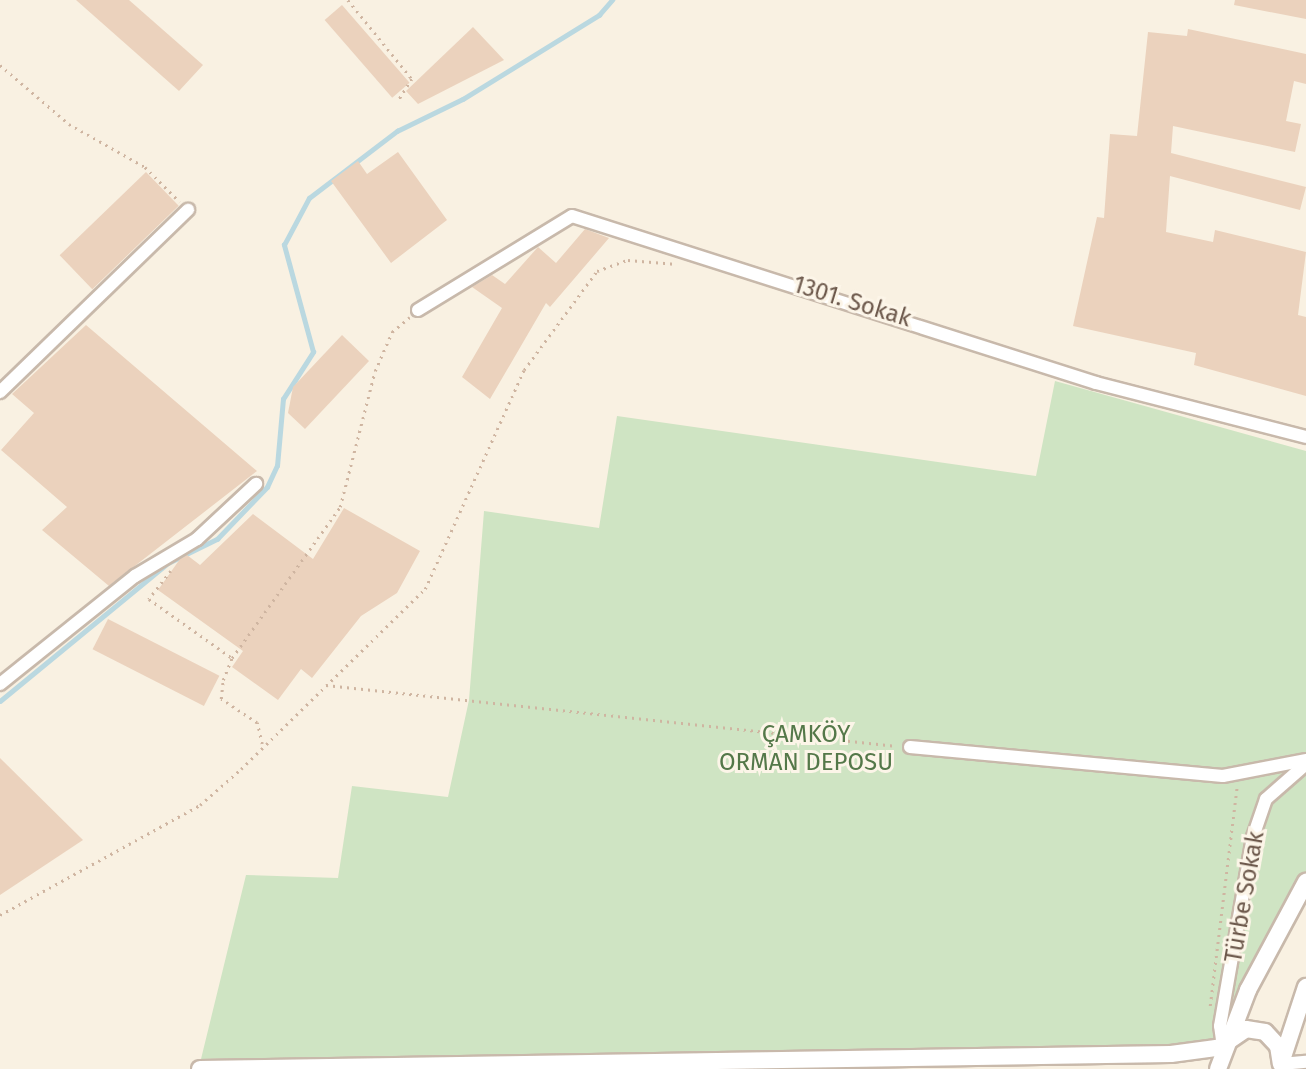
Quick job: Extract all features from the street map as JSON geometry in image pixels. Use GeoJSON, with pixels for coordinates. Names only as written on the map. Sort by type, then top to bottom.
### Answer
{"type":"FeatureCollection","features":[{"type":"Feature","properties":{"kind":"street"},"geometry":{"type":"LineString","coordinates":[[0,392],[188,209]]}},
{"type":"Feature","properties":{"kind":"street","name":"1301. Sokak"},"geometry":{"type":"LineString","coordinates":[[418,310],[572,216],[1096,383],[1306,437]]}},
{"type":"Feature","properties":{"kind":"street"},"geometry":{"type":"LineString","coordinates":[[0,684],[166,557],[197,539],[256,484]]}},
{"type":"Feature","properties":{"kind":"street"},"geometry":{"type":"LineString","coordinates":[[910,747],[1102,769],[1239,773],[1306,762]]}},
{"type":"Feature","properties":{"kind":"street","name":"Türbe Sokak"},"geometry":{"type":"LineString","coordinates":[[1221,1061],[1220,1026],[1253,837],[1266,799],[1306,762]]}},
{"type":"Feature","properties":{"kind":"street"},"geometry":{"type":"LineString","coordinates":[[1221,1061],[1306,882]]}},
{"type":"Feature","properties":{"kind":"street"},"geometry":{"type":"LineString","coordinates":[[1280,1067],[1306,987]]}},
{"type":"Feature","properties":{"kind":"street"},"geometry":{"type":"LineString","coordinates":[[1221,1061],[1237,1032],[1256,1030],[1272,1038],[1280,1067]]}},
{"type":"Feature","properties":{"kind":"street"},"geometry":{"type":"LineString","coordinates":[[200,1069],[1157,1054],[1221,1061]]}},
{"type":"Feature","properties":{"kind":"street"},"geometry":{"type":"LineString","coordinates":[[1280,1067],[1306,1062]]}},
{"type":"Feature","properties":{"kind":"path"},"geometry":{"type":"LineString","coordinates":[[348,0],[412,79],[399,100]]}},
{"type":"Feature","properties":{"kind":"path"},"geometry":{"type":"LineString","coordinates":[[0,65],[69,124],[145,167],[188,209]]}},
{"type":"Feature","properties":{"kind":"path"},"geometry":{"type":"LineString","coordinates":[[0,915],[200,805],[425,589],[524,370],[597,271],[628,260],[692,268]]}},
{"type":"Feature","properties":{"kind":"path"},"geometry":{"type":"LineString","coordinates":[[262,746],[257,723],[220,699],[232,658],[340,507],[375,371],[392,332],[418,310]]}},
{"type":"Feature","properties":{"kind":"path"},"geometry":{"type":"LineString","coordinates":[[166,557],[174,566],[149,599],[232,658]]}},
{"type":"Feature","properties":{"kind":"path"},"geometry":{"type":"LineString","coordinates":[[326,685],[910,747]]}},
{"type":"Feature","properties":{"kind":"path"},"geometry":{"type":"LineString","coordinates":[[1209,1013],[1239,773]]}},
{"type":"Feature","properties":{"kind":"green space","name":"ÇAMKÖY ORMAN DEPOSU"},"geometry":{"type":"Polygon","coordinates":[[[1055,381],[1306,451],[1306,885],[1223,1047],[201,1059],[246,875],[338,878],[352,786],[448,797],[469,700],[484,511],[599,528],[617,416],[1036,476],[1055,381]]]}},
{"type":"Feature","properties":{"kind":"building"},"geometry":{"type":"Polygon","coordinates":[[[76,0],[129,0],[203,65],[179,91],[76,0]]]}},
{"type":"Feature","properties":{"kind":"building"},"geometry":{"type":"Polygon","coordinates":[[[1235,0],[1306,0],[1306,19],[1234,5],[1235,0]]]}},
{"type":"Feature","properties":{"kind":"building"},"geometry":{"type":"Polygon","coordinates":[[[342,5],[410,83],[392,98],[325,20],[342,5]]]}},
{"type":"Feature","properties":{"kind":"building"},"geometry":{"type":"Polygon","coordinates":[[[473,27],[504,60],[418,104],[406,91],[473,27]]]}},
{"type":"Feature","properties":{"kind":"building"},"geometry":{"type":"Polygon","coordinates":[[[1188,29],[1306,54],[1306,84],[1294,81],[1286,121],[1301,124],[1295,152],[1173,126],[1171,153],[1306,187],[1300,210],[1170,176],[1166,232],[1213,242],[1215,230],[1306,252],[1298,315],[1306,317],[1306,396],[1194,365],[1196,353],[1073,326],[1097,217],[1104,218],[1110,134],[1137,136],[1148,32],[1187,36],[1188,29]]]}},
{"type":"Feature","properties":{"kind":"building"},"geometry":{"type":"Polygon","coordinates":[[[398,152],[447,220],[391,263],[331,181],[358,161],[367,174],[398,152]]]}},
{"type":"Feature","properties":{"kind":"building"},"geometry":{"type":"Polygon","coordinates":[[[146,172],[179,206],[92,289],[60,255],[146,172]]]}},
{"type":"Feature","properties":{"kind":"building"},"geometry":{"type":"Polygon","coordinates":[[[585,229],[609,238],[550,307],[546,303],[490,399],[462,377],[502,308],[472,287],[492,275],[505,284],[538,247],[556,263],[585,229]]]}},
{"type":"Feature","properties":{"kind":"building"},"geometry":{"type":"Polygon","coordinates":[[[86,325],[257,471],[109,586],[42,530],[67,507],[1,450],[34,413],[12,394],[86,325]]]}},
{"type":"Feature","properties":{"kind":"building"},"geometry":{"type":"Polygon","coordinates":[[[342,335],[369,361],[305,429],[288,413],[293,387],[342,335]]]}},
{"type":"Feature","properties":{"kind":"building"},"geometry":{"type":"Polygon","coordinates":[[[344,508],[420,551],[397,593],[361,616],[312,678],[301,669],[278,700],[232,667],[243,651],[158,590],[180,559],[187,555],[200,565],[253,514],[313,559],[344,508]]]}},
{"type":"Feature","properties":{"kind":"building"},"geometry":{"type":"Polygon","coordinates":[[[108,619],[219,676],[204,706],[93,649],[108,619]]]}},
{"type":"Feature","properties":{"kind":"building"},"geometry":{"type":"Polygon","coordinates":[[[0,758],[83,840],[0,895],[0,758]]]}},
{"type":"Feature","properties":{"kind":"waterway"},"geometry":{"type":"LineString","coordinates":[[0,701],[168,563],[217,539],[267,487],[277,466],[283,399],[313,352],[284,245],[309,198],[397,131],[463,99],[599,15],[612,0]]}}]}
